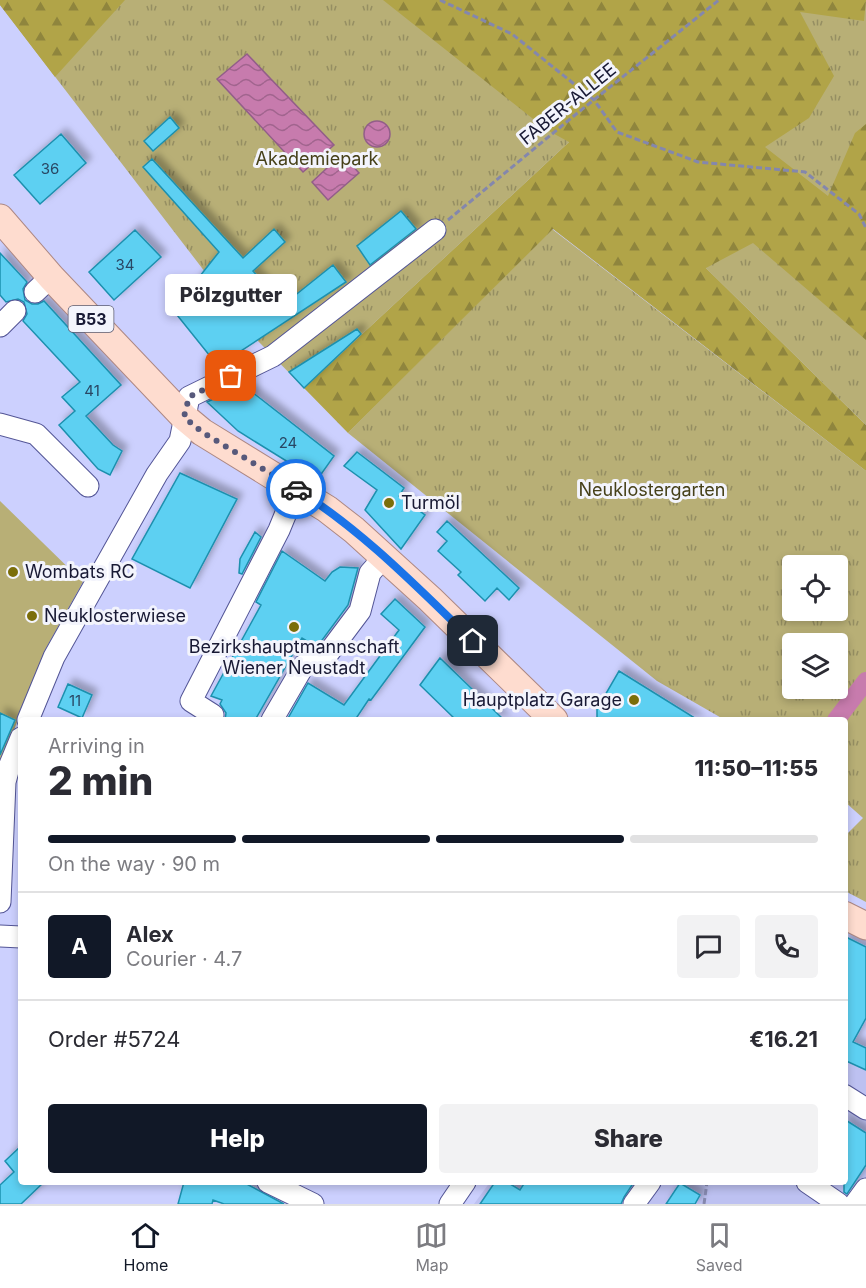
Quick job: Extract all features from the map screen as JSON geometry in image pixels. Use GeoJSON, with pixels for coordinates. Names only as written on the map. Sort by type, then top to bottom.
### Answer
{"type":"FeatureCollection","features":[{"type":"Feature","properties":{"kind":"main road","name":"B53"},"geometry":{"type":"LineString","coordinates":[[0,219],[43,284],[285,509],[345,523],[384,557],[551,717]]}},
{"type":"Feature","properties":{"kind":"main road"},"geometry":{"type":"LineString","coordinates":[[848,917],[866,926]]}},
{"type":"Feature","properties":{"kind":"street"},"geometry":{"type":"LineString","coordinates":[[29,717],[54,657],[157,474],[180,441],[189,397],[273,356],[435,231]]}},
{"type":"Feature","properties":{"kind":"street"},"geometry":{"type":"LineString","coordinates":[[0,424],[36,434],[88,486]]}},
{"type":"Feature","properties":{"kind":"street"},"geometry":{"type":"LineString","coordinates":[[212,717],[213,714],[191,701],[279,530],[285,509]]}},
{"type":"Feature","properties":{"kind":"street"},"geometry":{"type":"LineString","coordinates":[[274,717],[304,665],[320,667],[360,611],[370,573],[384,557]]}},
{"type":"Feature","properties":{"kind":"street"},"geometry":{"type":"LineString","coordinates":[[0,902],[5,782],[18,745]]}},
{"type":"Feature","properties":{"kind":"street"},"geometry":{"type":"LineString","coordinates":[[0,936],[18,937]]}},
{"type":"Feature","properties":{"kind":"street"},"geometry":{"type":"LineString","coordinates":[[848,1098],[866,1109]]}},
{"type":"Feature","properties":{"kind":"street"},"geometry":{"type":"LineString","coordinates":[[274,1185],[313,1204]]}},
{"type":"Feature","properties":{"kind":"street"},"geometry":{"type":"LineString","coordinates":[[450,1204],[463,1185]]}},
{"type":"Feature","properties":{"kind":"street"},"geometry":{"type":"LineString","coordinates":[[634,1204],[648,1185]]}},
{"type":"Feature","properties":{"kind":"street"},"geometry":{"type":"LineString","coordinates":[[811,1185],[839,1204]]}},
{"type":"Feature","properties":{"kind":"street"},"geometry":{"type":"LineString","coordinates":[[855,1204],[866,1189]]}},
{"type":"Feature","properties":{"kind":"path"},"geometry":{"type":"LineString","coordinates":[[440,0],[512,34],[594,100],[617,132],[698,162],[805,172],[859,214],[866,228]]}},
{"type":"Feature","properties":{"kind":"path","name":"FABER-ALLEE"},"geometry":{"type":"LineString","coordinates":[[435,231],[719,0]]}},
{"type":"Feature","properties":{"kind":"path"},"geometry":{"type":"LineString","coordinates":[[704,1185],[704,1204]]}},
{"type":"Feature","properties":{"kind":"shaded area"},"geometry":{"type":"Polygon","coordinates":[[[848,1061],[866,1070],[866,1204],[474,1204],[488,1185],[848,1185],[848,1061]]]}},
{"type":"Feature","properties":{"kind":"green space","name":"Akademiepark"},"geometry":{"type":"Polygon","coordinates":[[[0,0],[866,0],[866,425],[706,268],[569,142],[304,388],[258,341],[0,5],[0,0]]]}},
{"type":"Feature","properties":{"kind":"green space"},"geometry":{"type":"Polygon","coordinates":[[[0,0],[125,0],[55,77],[0,5],[0,0]]]}},
{"type":"Feature","properties":{"kind":"green space"},"geometry":{"type":"Polygon","coordinates":[[[383,0],[866,0],[864,21],[800,12],[834,76],[809,118],[765,147],[828,196],[855,133],[866,124],[866,340],[753,243],[706,268],[866,425],[866,471],[553,229],[348,433],[304,388],[569,142],[547,130],[383,0]]]}},
{"type":"Feature","properties":{"kind":"green space","name":"Neuklostergarten"},"geometry":{"type":"Polygon","coordinates":[[[552,229],[866,471],[866,902],[848,893],[848,833],[863,818],[848,805],[848,717],[720,717],[657,681],[348,433],[552,229]]]}},
{"type":"Feature","properties":{"kind":"green space","name":"Neuklosterwiese"},"geometry":{"type":"Polygon","coordinates":[[[0,501],[83,582],[45,650],[0,766],[0,501]]]}},
{"type":"Feature","properties":{"kind":"water"},"geometry":{"type":"Polygon","coordinates":[[[247,54],[334,145],[303,172],[217,79],[247,54]]]}},
{"type":"Feature","properties":{"kind":"water"},"geometry":{"type":"Polygon","coordinates":[[[377,121],[386,125],[390,134],[386,143],[377,147],[368,143],[364,134],[368,125],[377,121]]]}},
{"type":"Feature","properties":{"kind":"water"},"geometry":{"type":"Polygon","coordinates":[[[342,154],[359,173],[328,200],[312,182],[342,154]]]}},
{"type":"Feature","properties":{"kind":"building"},"geometry":{"type":"Polygon","coordinates":[[[170,117],[179,128],[153,151],[144,141],[170,117]]]}},
{"type":"Feature","properties":{"kind":"building"},"geometry":{"type":"Polygon","coordinates":[[[61,134],[86,163],[40,204],[14,175],[61,134]]]}},
{"type":"Feature","properties":{"kind":"building"},"geometry":{"type":"Polygon","coordinates":[[[152,159],[243,258],[274,229],[285,242],[253,271],[283,305],[333,265],[346,282],[218,366],[173,310],[219,252],[143,167],[152,159]]]}},
{"type":"Feature","properties":{"kind":"building"},"geometry":{"type":"Polygon","coordinates":[[[401,211],[416,229],[370,265],[357,246],[401,211]]]}},
{"type":"Feature","properties":{"kind":"building"},"geometry":{"type":"Polygon","coordinates":[[[135,230],[161,257],[114,300],[89,272],[135,230]]]}},
{"type":"Feature","properties":{"kind":"building"},"geometry":{"type":"Polygon","coordinates":[[[0,253],[27,282],[23,289],[25,300],[32,304],[44,301],[121,385],[86,416],[113,445],[122,451],[110,475],[98,469],[59,425],[75,411],[62,397],[80,382],[23,321],[27,314],[24,302],[18,299],[6,302],[0,295],[0,253]]]}},
{"type":"Feature","properties":{"kind":"building"},"geometry":{"type":"Polygon","coordinates":[[[357,329],[361,334],[304,388],[289,372],[357,329]]]}},
{"type":"Feature","properties":{"kind":"building"},"geometry":{"type":"Polygon","coordinates":[[[243,385],[334,456],[317,480],[238,431],[207,402],[243,385]]]}},
{"type":"Feature","properties":{"kind":"building","name":"Turmöl"},"geometry":{"type":"Polygon","coordinates":[[[357,452],[404,488],[399,496],[425,515],[401,549],[365,510],[377,490],[344,466],[357,452]]]}},
{"type":"Feature","properties":{"kind":"building"},"geometry":{"type":"Polygon","coordinates":[[[180,473],[237,499],[190,588],[132,559],[180,473]]]}},
{"type":"Feature","properties":{"kind":"building"},"geometry":{"type":"Polygon","coordinates":[[[447,521],[519,588],[509,600],[497,588],[485,601],[458,575],[461,572],[438,551],[447,541],[437,532],[447,521]]]}},
{"type":"Feature","properties":{"kind":"building"},"geometry":{"type":"Polygon","coordinates":[[[255,532],[261,537],[242,574],[239,573],[240,559],[255,532]]]}},
{"type":"Feature","properties":{"kind":"building","name":"Bezirkshauptmannschaft Wiener Neustadt"},"geometry":{"type":"Polygon","coordinates":[[[282,551],[325,581],[332,572],[340,567],[358,568],[348,605],[317,647],[302,638],[257,717],[225,717],[226,713],[220,704],[222,700],[211,696],[261,605],[256,602],[282,551]]]}},
{"type":"Feature","properties":{"kind":"building"},"geometry":{"type":"Polygon","coordinates":[[[395,599],[425,627],[357,717],[289,717],[308,683],[344,705],[399,630],[381,614],[395,599]]]}},
{"type":"Feature","properties":{"kind":"building"},"geometry":{"type":"Polygon","coordinates":[[[440,658],[501,717],[453,717],[420,685],[440,658]]]}},
{"type":"Feature","properties":{"kind":"building","name":"Hauptplatz Garage"},"geometry":{"type":"Polygon","coordinates":[[[619,671],[693,717],[597,717],[597,709],[619,671]]]}},
{"type":"Feature","properties":{"kind":"building"},"geometry":{"type":"Polygon","coordinates":[[[68,684],[92,695],[82,717],[58,707],[68,684]]]}},
{"type":"Feature","properties":{"kind":"building"},"geometry":{"type":"Polygon","coordinates":[[[0,713],[15,720],[0,755],[0,713]]]}},
{"type":"Feature","properties":{"kind":"building"},"geometry":{"type":"Polygon","coordinates":[[[848,938],[866,947],[866,1018],[853,1042],[866,1048],[866,1070],[848,1062],[848,938]]]}},
{"type":"Feature","properties":{"kind":"building"},"geometry":{"type":"Polygon","coordinates":[[[848,1122],[866,1133],[866,1165],[847,1194],[844,1192],[844,1185],[848,1185],[848,1122]]]}},
{"type":"Feature","properties":{"kind":"building"},"geometry":{"type":"Polygon","coordinates":[[[18,1149],[18,1185],[41,1185],[21,1204],[0,1204],[0,1185],[14,1172],[5,1161],[18,1149]]]}},
{"type":"Feature","properties":{"kind":"building"},"geometry":{"type":"Polygon","coordinates":[[[183,1185],[249,1185],[284,1204],[224,1204],[213,1200],[212,1204],[178,1204],[183,1185]]]}},
{"type":"Feature","properties":{"kind":"building"},"geometry":{"type":"Polygon","coordinates":[[[493,1185],[512,1185],[520,1190],[523,1185],[632,1185],[621,1204],[480,1204],[493,1185]]]}},
{"type":"Feature","properties":{"kind":"building"},"geometry":{"type":"Polygon","coordinates":[[[679,1185],[683,1185],[700,1195],[695,1204],[666,1204],[679,1185]]]}},
{"type":"Feature","properties":{"kind":"waterway"},"geometry":{"type":"LineString","coordinates":[[838,717],[866,681]]}},
{"type":"Feature","properties":{"kind":"way so far"},"geometry":{"type":"LineString","coordinates":[[231,376],[189,397],[184,417],[202,432],[296,489]]}},
{"type":"Feature","properties":{"kind":"place","name":"Pölzgutter"},"geometry":{"type":"Point","coordinates":[231,376]}},
{"type":"Feature","properties":{"kind":"place","name":"Turmöl"},"geometry":{"type":"Point","coordinates":[389,503]}},
{"type":"Feature","properties":{"kind":"place","name":"Wombats RC"},"geometry":{"type":"Point","coordinates":[13,572]}},
{"type":"Feature","properties":{"kind":"place","name":"Neuklosterwiese"},"geometry":{"type":"Point","coordinates":[32,616]}},
{"type":"Feature","properties":{"kind":"place","name":"Bezirkshauptmannschaft Wiener Neustadt"},"geometry":{"type":"Point","coordinates":[294,627]}},
{"type":"Feature","properties":{"kind":"place","name":"Hauptplatz Garage"},"geometry":{"type":"Point","coordinates":[634,700]}},
{"type":"Feature","properties":{"kind":"route"},"geometry":{"type":"LineString","coordinates":[[296,489],[354,530],[473,641]]}}]}
